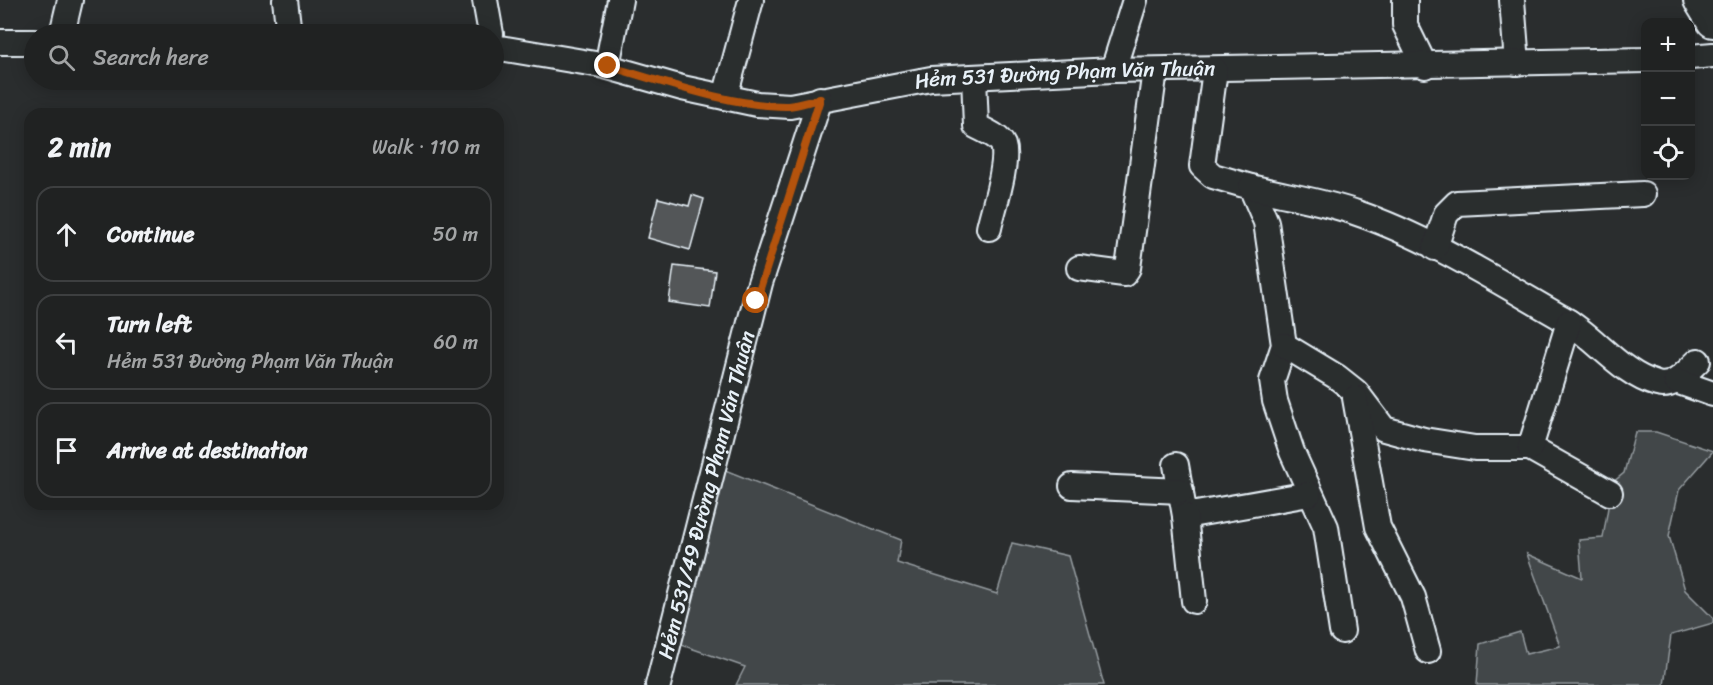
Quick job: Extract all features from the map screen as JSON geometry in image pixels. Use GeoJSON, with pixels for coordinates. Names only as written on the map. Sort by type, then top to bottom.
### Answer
{"type":"FeatureCollection","features":[{"type":"Feature","properties":{"kind":"main road"},"geometry":{"type":"LineString","coordinates":[[1700,0],[1713,21]]}},
{"type":"Feature","properties":{"kind":"street"},"geometry":{"type":"LineString","coordinates":[[64,24],[70,0]]}},
{"type":"Feature","properties":{"kind":"street"},"geometry":{"type":"LineString","coordinates":[[285,0],[288,24]]}},
{"type":"Feature","properties":{"kind":"street"},"geometry":{"type":"LineString","coordinates":[[485,0],[489,24]]}},
{"type":"Feature","properties":{"kind":"street"},"geometry":{"type":"LineString","coordinates":[[608,66],[620,0]]}},
{"type":"Feature","properties":{"kind":"street"},"geometry":{"type":"LineString","coordinates":[[725,97],[751,0]]}},
{"type":"Feature","properties":{"kind":"street"},"geometry":{"type":"LineString","coordinates":[[1113,70],[1135,0]]}},
{"type":"Feature","properties":{"kind":"street"},"geometry":{"type":"LineString","coordinates":[[1405,0],[1405,25],[1425,66]]}},
{"type":"Feature","properties":{"kind":"street"},"geometry":{"type":"LineString","coordinates":[[1512,0],[1517,63]]}},
{"type":"Feature","properties":{"kind":"street"},"geometry":{"type":"LineString","coordinates":[[0,42],[24,42]]}},
{"type":"Feature","properties":{"kind":"street","name":"Hẻm 531 Đường Phạm Văn Thuận"},"geometry":{"type":"LineString","coordinates":[[504,48],[608,66],[757,104],[790,106],[931,79],[1113,70],[1215,70],[1641,60]]}},
{"type":"Feature","properties":{"kind":"street"},"geometry":{"type":"LineString","coordinates":[[1695,57],[1713,55]]}},
{"type":"Feature","properties":{"kind":"street"},"geometry":{"type":"LineString","coordinates":[[1079,268],[1124,274],[1128,268],[1155,70]]}},
{"type":"Feature","properties":{"kind":"street"},"geometry":{"type":"LineString","coordinates":[[1215,70],[1202,166],[1213,176],[1357,213],[1435,248],[1569,322],[1624,365],[1656,384],[1666,386],[1677,381],[1698,361]]}},
{"type":"Feature","properties":{"kind":"street"},"geometry":{"type":"LineString","coordinates":[[974,77],[976,126],[1003,144],[1004,158],[989,228]]}},
{"type":"Feature","properties":{"kind":"street","name":"Hẻm 531/49 Đường Phạm Văn Thuận"},"geometry":{"type":"LineString","coordinates":[[658,685],[760,283],[820,99]]}},
{"type":"Feature","properties":{"kind":"street"},"geometry":{"type":"LineString","coordinates":[[1251,187],[1266,222],[1284,345],[1272,381],[1275,401],[1292,452],[1326,527],[1342,631]]}},
{"type":"Feature","properties":{"kind":"street"},"geometry":{"type":"LineString","coordinates":[[1435,248],[1446,214],[1457,203],[1643,194]]}},
{"type":"Feature","properties":{"kind":"street"},"geometry":{"type":"LineString","coordinates":[[1530,448],[1569,322]]}},
{"type":"Feature","properties":{"kind":"street"},"geometry":{"type":"LineString","coordinates":[[1284,345],[1337,377],[1356,393],[1383,429],[1396,434],[1475,448],[1530,448],[1610,494]]}},
{"type":"Feature","properties":{"kind":"street"},"geometry":{"type":"LineString","coordinates":[[1677,381],[1713,394]]}},
{"type":"Feature","properties":{"kind":"street"},"geometry":{"type":"LineString","coordinates":[[1356,393],[1378,527],[1413,597],[1428,651]]}},
{"type":"Feature","properties":{"kind":"street"},"geometry":{"type":"LineString","coordinates":[[1176,465],[1185,516],[1194,601]]}},
{"type":"Feature","properties":{"kind":"street"},"geometry":{"type":"LineString","coordinates":[[1072,486],[1181,491]]}},
{"type":"Feature","properties":{"kind":"street"},"geometry":{"type":"LineString","coordinates":[[1185,516],[1310,494]]}},
{"type":"Feature","properties":{"kind":"shaded area"},"geometry":{"type":"Polygon","coordinates":[[[1635,432],[1656,432],[1713,451],[1679,490],[1669,536],[1685,590],[1713,618],[1713,623],[1671,635],[1664,685],[1477,685],[1480,644],[1520,632],[1526,654],[1560,646],[1527,554],[1582,578],[1579,540],[1603,538],[1612,483],[1624,473],[1635,432]]]}},
{"type":"Feature","properties":{"kind":"shaded area"},"geometry":{"type":"Polygon","coordinates":[[[725,470],[901,540],[897,563],[997,594],[1012,543],[1068,556],[1104,685],[736,685],[745,667],[679,644],[725,470]]]}},
{"type":"Feature","properties":{"kind":"building"},"geometry":{"type":"Polygon","coordinates":[[[692,195],[704,199],[690,250],[648,238],[658,198],[689,206],[692,195]]]}},
{"type":"Feature","properties":{"kind":"building"},"geometry":{"type":"Polygon","coordinates":[[[674,266],[715,271],[710,308],[669,302],[674,266]]]}},
{"type":"Feature","properties":{"kind":"route"},"geometry":{"type":"LineString","coordinates":[[608,66],[682,88],[757,104],[790,106],[820,99],[756,301]]}}]}
